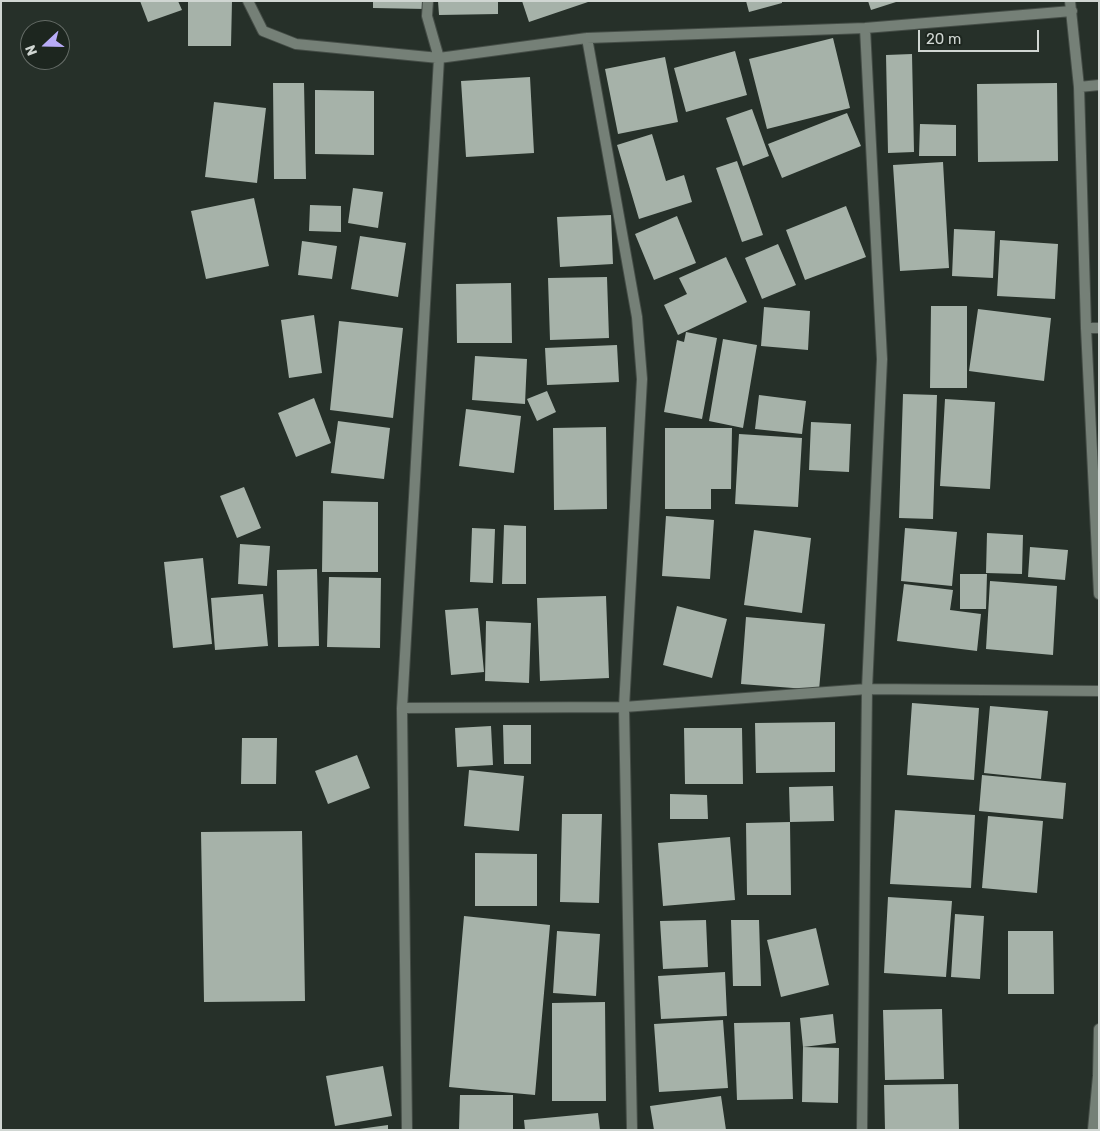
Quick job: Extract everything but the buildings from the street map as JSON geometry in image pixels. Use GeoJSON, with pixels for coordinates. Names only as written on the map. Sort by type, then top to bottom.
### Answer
{"type":"FeatureCollection","features":[{"type":"Feature","properties":{"kind":"street"},"geometry":{"type":"LineString","coordinates":[[248,1],[263,31],[296,44],[439,58],[587,38],[864,28],[1071,6],[1079,87],[1086,328],[1099,594]]}},
{"type":"Feature","properties":{"kind":"street"},"geometry":{"type":"LineString","coordinates":[[407,1130],[402,708],[439,58],[427,16],[428,1]]}},
{"type":"Feature","properties":{"kind":"street"},"geometry":{"type":"LineString","coordinates":[[862,1130],[867,689],[882,359],[864,28]]}},
{"type":"Feature","properties":{"kind":"street"},"geometry":{"type":"LineString","coordinates":[[587,38],[638,317],[642,379],[624,707],[632,1130]]}},
{"type":"Feature","properties":{"kind":"street"},"geometry":{"type":"LineString","coordinates":[[1079,87],[1099,85]]}},
{"type":"Feature","properties":{"kind":"street"},"geometry":{"type":"LineString","coordinates":[[1086,328],[1099,328]]}},
{"type":"Feature","properties":{"kind":"street"},"geometry":{"type":"LineString","coordinates":[[402,708],[624,707],[867,689],[1099,691]]}},
{"type":"Feature","properties":{"kind":"street"},"geometry":{"type":"LineString","coordinates":[[1093,1130],[1098,1076],[1099,1029]]}}]}
